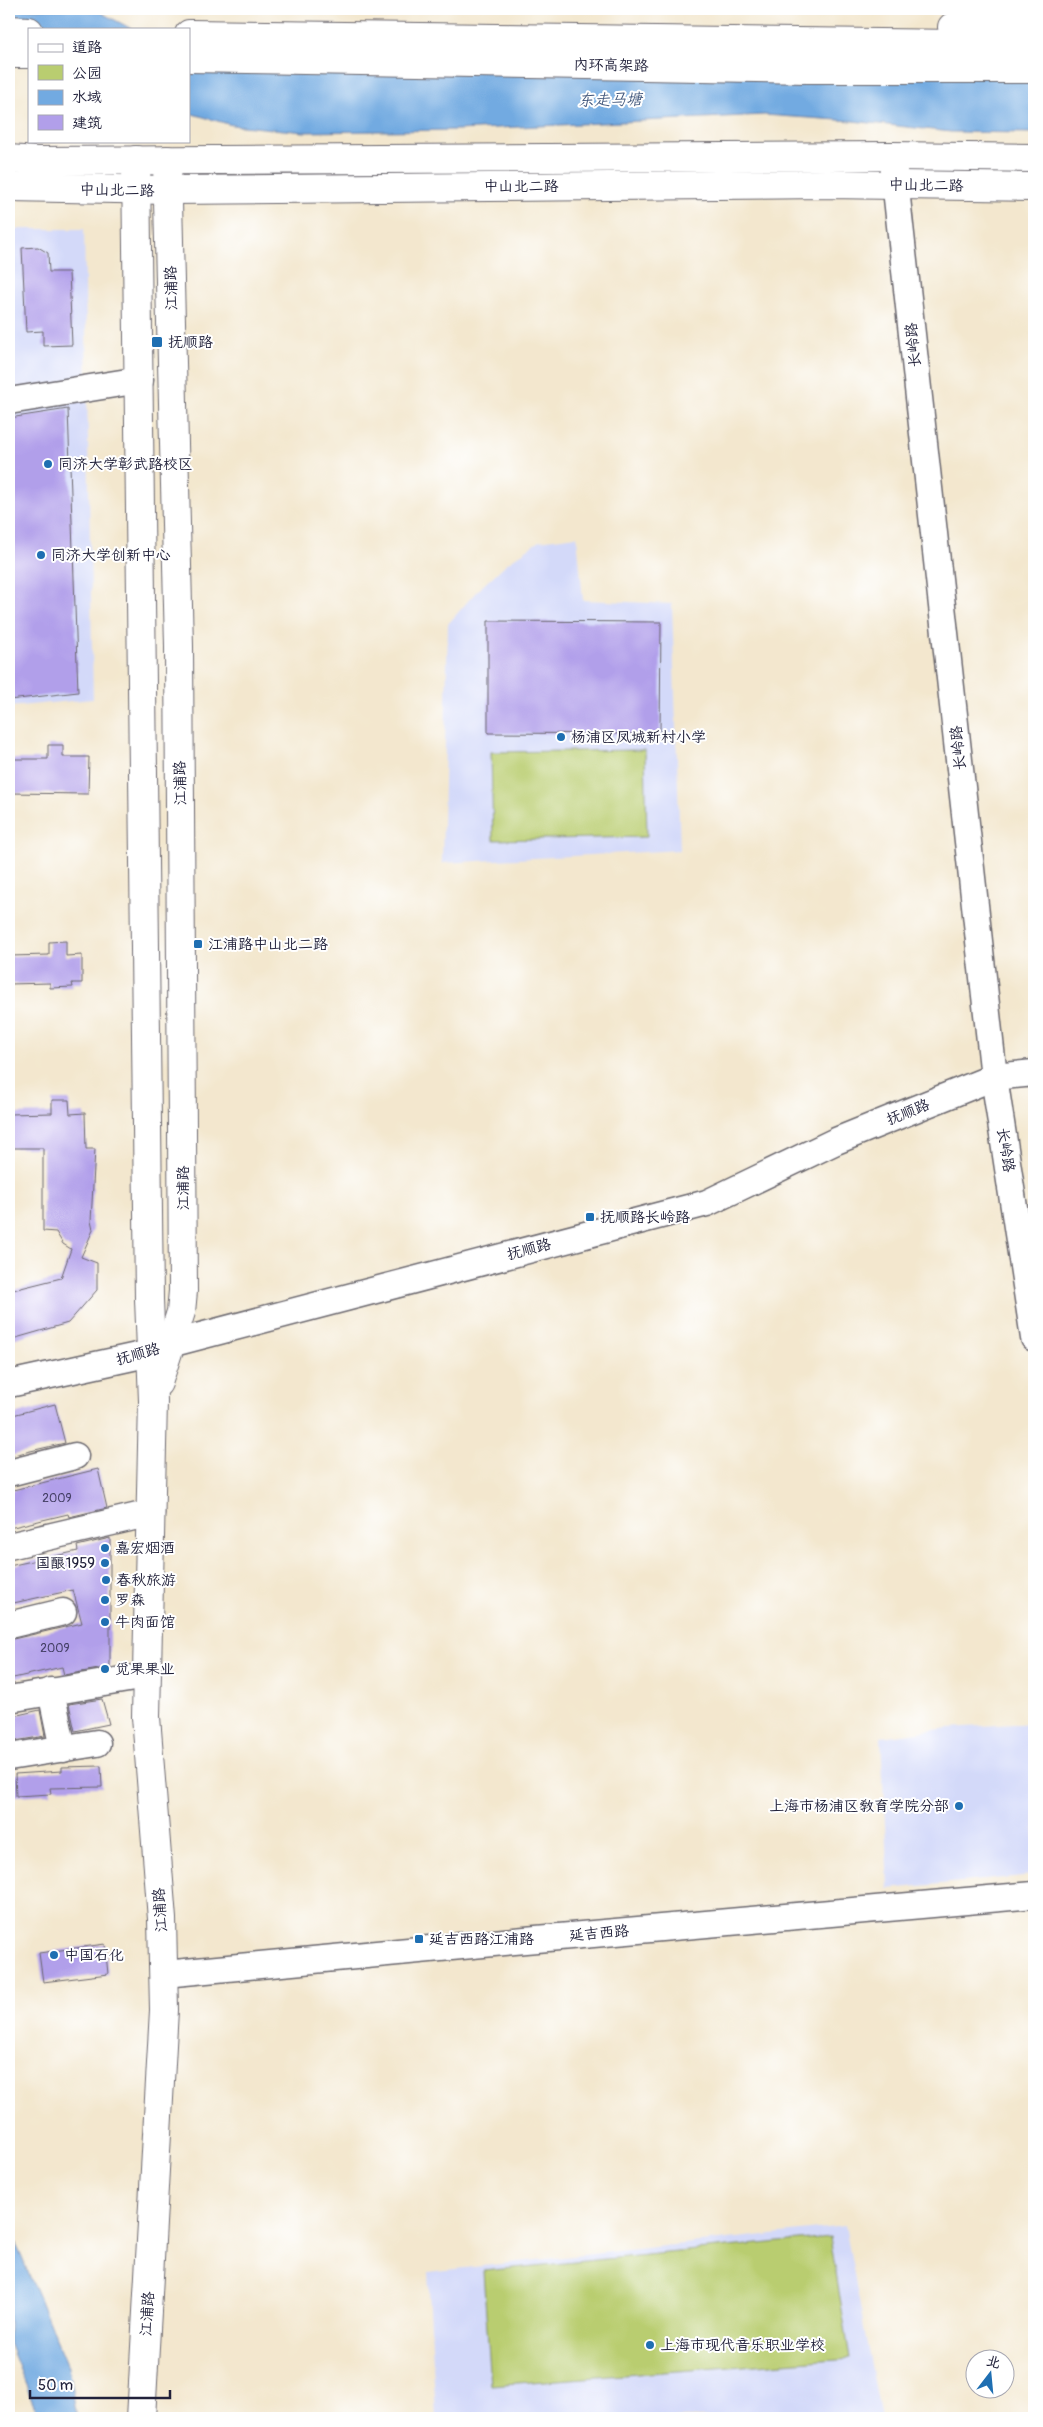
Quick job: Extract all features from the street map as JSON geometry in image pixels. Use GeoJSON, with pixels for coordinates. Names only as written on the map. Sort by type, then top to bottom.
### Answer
{"type":"FeatureCollection","features":[{"type":"Feature","properties":{"kind":"main road"},"geometry":{"type":"LineString","coordinates":[[416,37],[489,29],[840,28],[1034,24]]}},
{"type":"Feature","properties":{"kind":"main road"},"geometry":{"type":"LineString","coordinates":[[9,30],[28,31]]}},
{"type":"Feature","properties":{"kind":"main road","name":"内环高架路"},"geometry":{"type":"LineString","coordinates":[[190,34],[1034,45]]}},
{"type":"Feature","properties":{"kind":"main road"},"geometry":{"type":"LineString","coordinates":[[9,54],[28,54]]}},
{"type":"Feature","properties":{"kind":"main road","name":"内环高架路"},"geometry":{"type":"LineString","coordinates":[[190,58],[798,68],[1034,69]]}},
{"type":"Feature","properties":{"kind":"main road","name":"中山北二路"},"geometry":{"type":"LineString","coordinates":[[9,159],[167,160],[892,156],[1034,158]]}},
{"type":"Feature","properties":{"kind":"main road","name":"江浦路"},"geometry":{"type":"LineString","coordinates":[[136,160],[160,1349],[153,1401],[146,1676],[147,1753],[164,1974],[162,2048],[141,2418]]}},
{"type":"Feature","properties":{"kind":"main road","name":"江浦路"},"geometry":{"type":"LineString","coordinates":[[160,1349],[182,1305],[183,1271],[179,646],[167,160]]}},
{"type":"Feature","properties":{"kind":"main road","name":"中山北二路"},"geometry":{"type":"LineString","coordinates":[[9,187],[137,191],[895,184],[1034,187]]}},
{"type":"Feature","properties":{"kind":"street","name":"长岭路"},"geometry":{"type":"LineString","coordinates":[[892,156],[994,1077],[1034,1338]]}},
{"type":"Feature","properties":{"kind":"street"},"geometry":{"type":"LineString","coordinates":[[9,402],[140,380]]}},
{"type":"Feature","properties":{"kind":"street","name":"抚顺路"},"geometry":{"type":"LineString","coordinates":[[9,1384],[160,1349],[707,1203],[836,1141],[994,1077],[1034,1073]]}},
{"type":"Feature","properties":{"kind":"street"},"geometry":{"type":"LineString","coordinates":[[9,1473],[76,1456]]}},
{"type":"Feature","properties":{"kind":"street"},"geometry":{"type":"LineString","coordinates":[[9,1546],[151,1513]]}},
{"type":"Feature","properties":{"kind":"street"},"geometry":{"type":"LineString","coordinates":[[9,1625],[63,1612]]}},
{"type":"Feature","properties":{"kind":"street"},"geometry":{"type":"LineString","coordinates":[[9,1699],[146,1676]]}},
{"type":"Feature","properties":{"kind":"street"},"geometry":{"type":"LineString","coordinates":[[51,1691],[63,1749]]}},
{"type":"Feature","properties":{"kind":"street"},"geometry":{"type":"LineString","coordinates":[[9,1757],[97,1743]]}},
{"type":"Feature","properties":{"kind":"street","name":"延吉西路"},"geometry":{"type":"LineString","coordinates":[[164,1974],[1034,1895]]}},
{"type":"Feature","properties":{"kind":"shaded area","name":"同济大学彰武路校区"},"geometry":{"type":"Polygon","coordinates":[[[9,229],[84,229],[93,699],[9,707],[9,229]]]}},
{"type":"Feature","properties":{"kind":"shaded area","name":"杨浦区凤城新村小学"},"geometry":{"type":"Polygon","coordinates":[[[577,536],[583,600],[672,604],[680,850],[442,863],[448,624],[476,592],[506,564],[539,541],[577,536]]]}},
{"type":"Feature","properties":{"kind":"shaded area","name":"上海市杨浦区教育学院分部"},"geometry":{"type":"Polygon","coordinates":[[[1034,1723],[1034,1875],[888,1889],[881,1737],[949,1728],[1034,1723]]]}},
{"type":"Feature","properties":{"kind":"shaded area","name":"上海市现代音乐职业学校"},"geometry":{"type":"Polygon","coordinates":[[[845,2226],[881,2418],[436,2418],[428,2272],[845,2226]]]}},
{"type":"Feature","properties":{"kind":"green space"},"geometry":{"type":"Polygon","coordinates":[[[645,750],[647,837],[493,840],[491,752],[645,750]]]}},
{"type":"Feature","properties":{"kind":"green space"},"geometry":{"type":"Polygon","coordinates":[[[830,2237],[850,2358],[491,2385],[483,2271],[830,2237]]]}},
{"type":"Feature","properties":{"kind":"water"},"geometry":{"type":"Polygon","coordinates":[[[9,9],[94,9],[130,28],[28,28],[9,35],[9,9]]]}},
{"type":"Feature","properties":{"kind":"water","name":"东走马塘"},"geometry":{"type":"Polygon","coordinates":[[[190,59],[1034,69],[1034,133],[951,132],[853,121],[764,115],[457,130],[304,132],[232,125],[190,113],[190,59]]]}},
{"type":"Feature","properties":{"kind":"water"},"geometry":{"type":"Polygon","coordinates":[[[9,2227],[68,2367],[77,2418],[37,2418],[36,2410],[9,2343],[9,2227]]]}},
{"type":"Feature","properties":{"kind":"building"},"geometry":{"type":"Polygon","coordinates":[[[38,247],[48,253],[49,272],[69,272],[72,345],[43,346],[43,331],[26,332],[22,248],[38,247]]]}},
{"type":"Feature","properties":{"kind":"building","name":"同济大学创新中心"},"geometry":{"type":"Polygon","coordinates":[[[68,409],[78,692],[9,700],[9,418],[68,409]]]}},
{"type":"Feature","properties":{"kind":"building"},"geometry":{"type":"Polygon","coordinates":[[[488,621],[661,622],[660,734],[488,733],[488,621]]]}},
{"type":"Feature","properties":{"kind":"building"},"geometry":{"type":"Polygon","coordinates":[[[48,745],[63,745],[63,757],[89,757],[88,794],[9,793],[9,759],[48,759],[48,745]]]}},
{"type":"Feature","properties":{"kind":"building"},"geometry":{"type":"Polygon","coordinates":[[[66,941],[66,956],[82,955],[82,983],[72,983],[73,987],[50,988],[50,983],[9,984],[9,956],[49,955],[49,942],[66,941]]]}},
{"type":"Feature","properties":{"kind":"building"},"geometry":{"type":"Polygon","coordinates":[[[52,1100],[69,1100],[70,1114],[85,1113],[86,1149],[95,1149],[91,1221],[93,1230],[81,1257],[97,1263],[97,1290],[68,1323],[9,1340],[9,1291],[61,1278],[71,1249],[63,1244],[56,1232],[43,1231],[43,1148],[9,1148],[9,1114],[52,1113],[52,1100]]]}},
{"type":"Feature","properties":{"kind":"building"},"geometry":{"type":"Polygon","coordinates":[[[55,1404],[65,1443],[9,1456],[9,1416],[55,1404]]]}},
{"type":"Feature","properties":{"kind":"building"},"geometry":{"type":"Polygon","coordinates":[[[98,1469],[107,1508],[69,1517],[68,1514],[9,1528],[9,1491],[98,1469]]]}},
{"type":"Feature","properties":{"kind":"building"},"geometry":{"type":"Polygon","coordinates":[[[110,1538],[110,1667],[64,1675],[62,1667],[9,1679],[9,1640],[82,1623],[73,1590],[9,1604],[9,1566],[78,1551],[77,1546],[110,1538]]]}},
{"type":"Feature","properties":{"kind":"building"},"geometry":{"type":"Polygon","coordinates":[[[102,1699],[109,1724],[75,1731],[69,1704],[102,1699]]]}},
{"type":"Feature","properties":{"kind":"building"},"geometry":{"type":"Polygon","coordinates":[[[40,1710],[45,1736],[9,1742],[9,1717],[40,1710]]]}},
{"type":"Feature","properties":{"kind":"building"},"geometry":{"type":"Polygon","coordinates":[[[101,1766],[102,1787],[50,1788],[51,1794],[16,1796],[15,1774],[62,1771],[62,1767],[101,1766]]]}},
{"type":"Feature","properties":{"kind":"building"},"geometry":{"type":"Polygon","coordinates":[[[105,1944],[108,1974],[43,1982],[39,1953],[105,1944]]]}},
{"type":"Feature","properties":{"kind":"place","name":"抚顺路"},"geometry":{"type":"Point","coordinates":[157,342]}},
{"type":"Feature","properties":{"kind":"place","name":"同济大学彰武路校区"},"geometry":{"type":"Point","coordinates":[48,464]}},
{"type":"Feature","properties":{"kind":"place","name":"同济大学创新中心"},"geometry":{"type":"Point","coordinates":[41,555]}},
{"type":"Feature","properties":{"kind":"place","name":"杨浦区凤城新村小学"},"geometry":{"type":"Point","coordinates":[561,737]}},
{"type":"Feature","properties":{"kind":"place","name":"江浦路中山北二路"},"geometry":{"type":"Point","coordinates":[198,944]}},
{"type":"Feature","properties":{"kind":"place","name":"抚顺路长岭路"},"geometry":{"type":"Point","coordinates":[590,1217]}},
{"type":"Feature","properties":{"kind":"place","name":"嘉宏烟酒"},"geometry":{"type":"Point","coordinates":[105,1548]}},
{"type":"Feature","properties":{"kind":"place","name":"国酿1959"},"geometry":{"type":"Point","coordinates":[105,1563]}},
{"type":"Feature","properties":{"kind":"place","name":"春秋旅游"},"geometry":{"type":"Point","coordinates":[106,1580]}},
{"type":"Feature","properties":{"kind":"place","name":"罗森"},"geometry":{"type":"Point","coordinates":[105,1600]}},
{"type":"Feature","properties":{"kind":"place","name":"牛肉面馆"},"geometry":{"type":"Point","coordinates":[105,1622]}},
{"type":"Feature","properties":{"kind":"place","name":"觅果果业"},"geometry":{"type":"Point","coordinates":[105,1669]}},
{"type":"Feature","properties":{"kind":"place","name":"上海市杨浦区教育学院分部"},"geometry":{"type":"Point","coordinates":[959,1806]}},
{"type":"Feature","properties":{"kind":"place","name":"延吉西路江浦路"},"geometry":{"type":"Point","coordinates":[419,1939]}},
{"type":"Feature","properties":{"kind":"place","name":"中国石化"},"geometry":{"type":"Point","coordinates":[54,1955]}},
{"type":"Feature","properties":{"kind":"place","name":"上海市现代音乐职业学校"},"geometry":{"type":"Point","coordinates":[650,2345]}}]}
